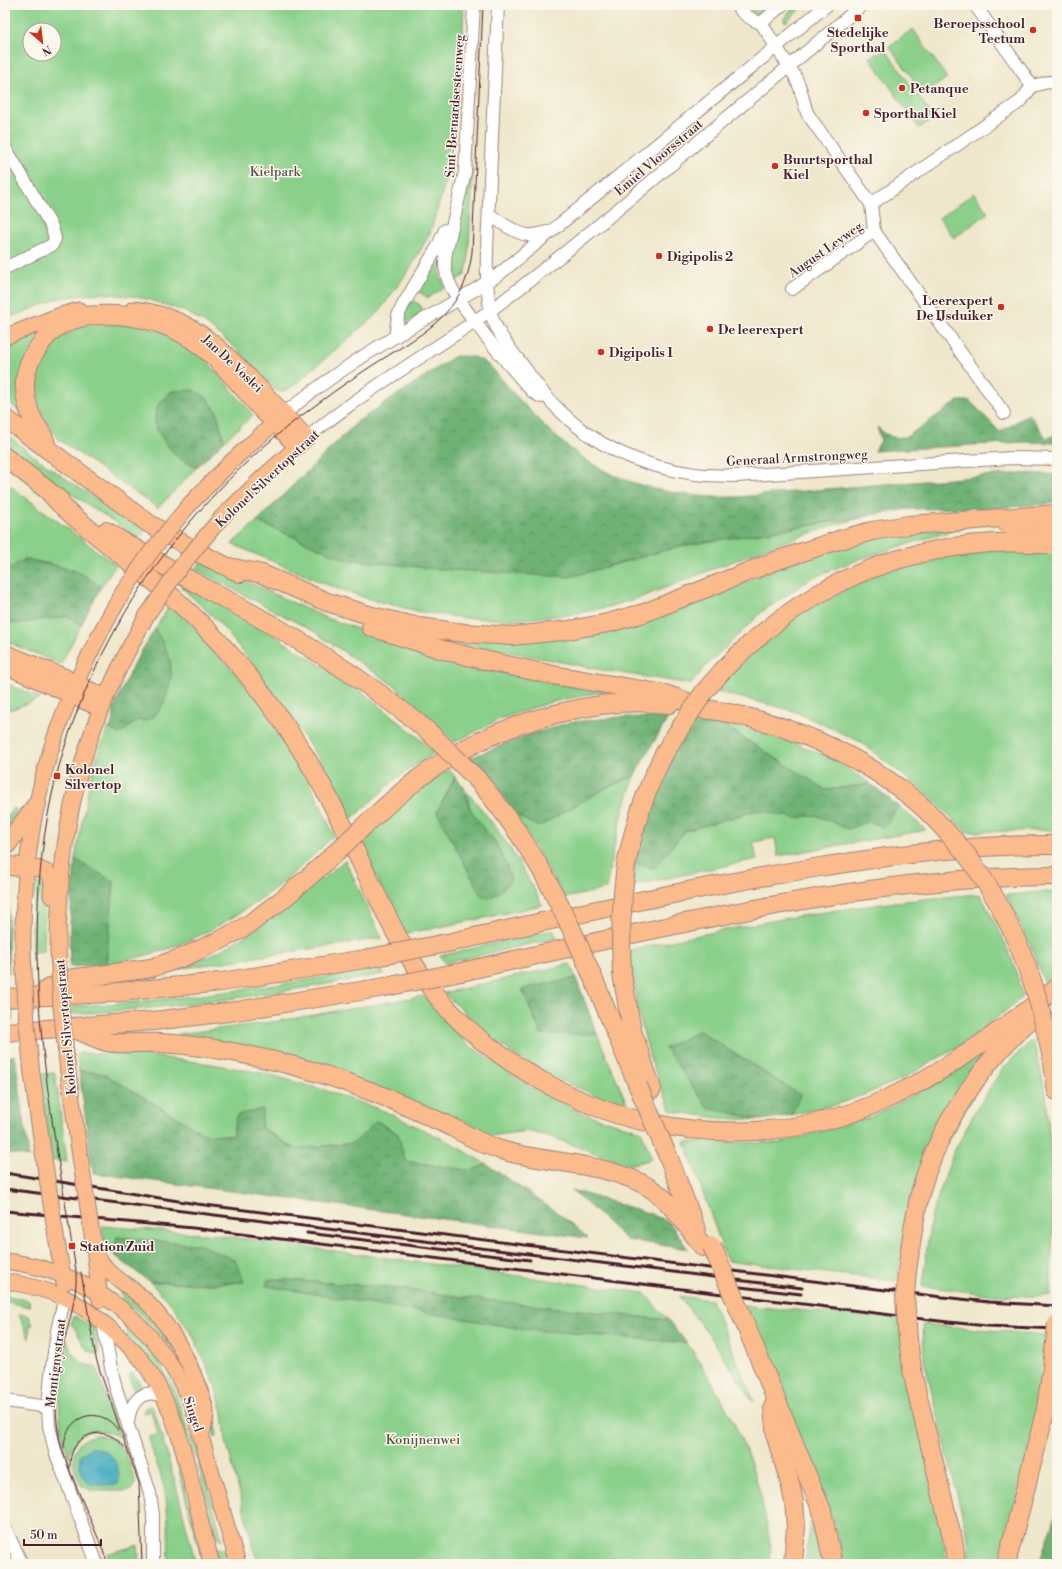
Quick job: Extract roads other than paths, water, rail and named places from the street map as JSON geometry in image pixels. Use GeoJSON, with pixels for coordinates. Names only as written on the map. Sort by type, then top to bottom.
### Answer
{"type":"FeatureCollection","features":[{"type":"Feature","properties":{"kind":"highway"},"geometry":{"type":"LineString","coordinates":[[48,449],[45,436],[35,424],[28,405],[25,386],[28,366],[35,350],[46,337],[59,326],[78,318],[97,315],[120,315],[136,318],[163,325],[187,336],[204,348],[275,416]]}},
{"type":"Feature","properties":{"kind":"highway"},"geometry":{"type":"LineString","coordinates":[[5,418],[148,523],[199,553],[260,583],[346,619],[443,650],[553,675],[664,694],[707,709]]}},
{"type":"Feature","properties":{"kind":"highway"},"geometry":{"type":"LineString","coordinates":[[5,458],[50,493],[129,546],[252,613],[342,667],[383,695],[429,732],[477,779],[512,824],[548,882],[573,932],[645,1088],[707,1246],[813,1487],[824,1517],[832,1558]]}},
{"type":"Feature","properties":{"kind":"highway"},"geometry":{"type":"LineString","coordinates":[[5,473],[81,529],[104,542]]}},
{"type":"Feature","properties":{"kind":"highway"},"geometry":{"type":"LineString","coordinates":[[50,493],[63,508],[151,579],[184,608],[228,652],[274,710],[301,749],[322,784],[367,873],[380,905],[404,948],[448,1009],[469,1030],[502,1056],[537,1078],[573,1096],[617,1114],[649,1123],[683,1128],[720,1131],[795,1127],[834,1118],[880,1103],[910,1088],[986,1040],[1057,988]]}},
{"type":"Feature","properties":{"kind":"highway"},"geometry":{"type":"LineString","coordinates":[[229,567],[262,574],[327,602],[372,616],[419,627],[464,633],[513,636],[569,630],[608,623],[644,613],[775,561],[832,542],[872,531],[909,525],[1057,514]]}},
{"type":"Feature","properties":{"kind":"highway"},"geometry":{"type":"LineString","coordinates":[[933,523],[996,524],[1057,532]]}},
{"type":"Feature","properties":{"kind":"highway"},"geometry":{"type":"LineString","coordinates":[[645,1088],[632,1031],[622,974],[621,918],[626,865],[636,822],[646,791],[670,742],[704,692],[745,648],[781,619],[818,593],[861,572],[918,554],[950,547],[985,543],[1023,543],[1057,546]]}},
{"type":"Feature","properties":{"kind":"highway"},"geometry":{"type":"LineString","coordinates":[[5,654],[71,685]]}},
{"type":"Feature","properties":{"kind":"highway"},"geometry":{"type":"LineString","coordinates":[[33,997],[68,979],[151,968],[181,958],[219,941],[248,925],[272,908],[319,868],[407,788],[461,750],[496,733],[534,720],[572,710],[613,705],[658,703],[707,709],[764,722],[826,746],[855,759],[885,777],[925,809],[965,853],[1001,909],[1031,977],[1053,1063],[1057,1091]]}},
{"type":"Feature","properties":{"kind":"highway"},"geometry":{"type":"LineString","coordinates":[[5,847],[37,804]]}},
{"type":"Feature","properties":{"kind":"highway"},"geometry":{"type":"LineString","coordinates":[[5,998],[109,994],[221,982],[365,959],[760,877],[874,858],[1003,846],[1057,845]]}},
{"type":"Feature","properties":{"kind":"highway"},"geometry":{"type":"LineString","coordinates":[[5,866],[28,867]]}},
{"type":"Feature","properties":{"kind":"highway"},"geometry":{"type":"LineString","coordinates":[[5,1032],[154,1021],[236,1011],[384,987],[461,972],[611,938],[782,903],[903,885],[1024,876],[1057,876]]}},
{"type":"Feature","properties":{"kind":"highway"},"geometry":{"type":"LineString","coordinates":[[956,1564],[954,1545],[913,1376],[908,1340],[905,1296],[914,1219],[922,1188],[935,1152],[974,1080],[998,1050],[1057,997]]}},
{"type":"Feature","properties":{"kind":"highway"},"geometry":{"type":"LineString","coordinates":[[72,1028],[108,1042],[162,1043],[206,1048],[258,1057],[300,1068],[370,1091],[500,1150],[604,1170],[634,1180],[650,1189],[671,1206],[707,1246]]}},
{"type":"Feature","properties":{"kind":"highway"},"geometry":{"type":"LineString","coordinates":[[738,1318],[808,1488],[832,1558]]}},
{"type":"Feature","properties":{"kind":"highway"},"geometry":{"type":"LineString","coordinates":[[1006,1564],[1046,1409],[1057,1324]]}},
{"type":"Feature","properties":{"kind":"highway"},"geometry":{"type":"LineString","coordinates":[[773,1406],[776,1437],[790,1483],[794,1502],[796,1527],[793,1564]]}},
{"type":"Feature","properties":{"kind":"main road","name":"Jan De Voslei"},"geometry":{"type":"LineString","coordinates":[[5,336],[58,316],[82,310],[124,308],[156,313],[186,324],[210,338],[221,348],[275,416],[301,443]]}},
{"type":"Feature","properties":{"kind":"main road"},"geometry":{"type":"LineString","coordinates":[[5,1261],[63,1274],[32,1074],[27,1025],[23,953],[24,890],[37,804],[52,746],[71,685],[122,594],[150,553],[189,505],[275,416]]}},
{"type":"Feature","properties":{"kind":"main road","name":"Kolonel Silvertopstraat"},"geometry":{"type":"LineString","coordinates":[[103,1323],[94,1247],[68,1072],[60,1006],[58,945],[60,894],[64,849],[75,788],[85,753],[103,703],[118,670],[147,615],[182,565],[221,518],[301,443]]}},
{"type":"Feature","properties":{"kind":"main road"},"geometry":{"type":"LineString","coordinates":[[5,666],[71,685],[103,703]]}},
{"type":"Feature","properties":{"kind":"main road"},"geometry":{"type":"LineString","coordinates":[[28,867],[44,871],[48,873],[51,878],[50,926],[58,945]]}},
{"type":"Feature","properties":{"kind":"main road"},"geometry":{"type":"LineString","coordinates":[[94,1247],[106,1269],[134,1290],[157,1313],[182,1350],[195,1378],[205,1407],[205,1418],[201,1436]]}},
{"type":"Feature","properties":{"kind":"main road","name":"Singel"},"geometry":{"type":"LineString","coordinates":[[63,1274],[100,1293],[142,1326],[169,1360],[187,1395],[201,1436],[238,1564]]}},
{"type":"Feature","properties":{"kind":"main road","name":"Montignystraat"},"geometry":{"type":"LineString","coordinates":[[63,1274],[64,1296]]}},
{"type":"Feature","properties":{"kind":"main road"},"geometry":{"type":"LineString","coordinates":[[5,1280],[39,1287],[64,1296]]}},
{"type":"Feature","properties":{"kind":"main road","name":"Singel"},"geometry":{"type":"LineString","coordinates":[[64,1296],[88,1311],[135,1352],[146,1366],[164,1397],[173,1416],[182,1446],[212,1564]]}},
{"type":"Feature","properties":{"kind":"street","name":"Sint-Bernardsesteenweg"},"geometry":{"type":"LineString","coordinates":[[474,5],[464,178],[448,243],[445,264],[448,279],[459,300],[474,321]]}},
{"type":"Feature","properties":{"kind":"street"},"geometry":{"type":"LineString","coordinates":[[490,309],[488,282],[489,214],[498,5]]}},
{"type":"Feature","properties":{"kind":"street"},"geometry":{"type":"LineString","coordinates":[[736,5],[753,21],[761,23],[777,47]]}},
{"type":"Feature","properties":{"kind":"street"},"geometry":{"type":"LineString","coordinates":[[761,23],[782,5]]}},
{"type":"Feature","properties":{"kind":"street","name":"Emiel Vloorsstraat"},"geometry":{"type":"LineString","coordinates":[[459,300],[488,282],[553,231],[827,5]]}},
{"type":"Feature","properties":{"kind":"street","name":"Emiel Vloorsstraat"},"geometry":{"type":"LineString","coordinates":[[490,309],[570,248],[862,5]]}},
{"type":"Feature","properties":{"kind":"street"},"geometry":{"type":"LineString","coordinates":[[975,5],[1032,86]]}},
{"type":"Feature","properties":{"kind":"street","name":"August Leyweg"},"geometry":{"type":"LineString","coordinates":[[777,47],[800,88],[807,114],[871,204],[874,231],[1004,412]]}},
{"type":"Feature","properties":{"kind":"street"},"geometry":{"type":"LineString","coordinates":[[871,204],[1021,100],[1032,86],[1050,82],[1057,83]]}},
{"type":"Feature","properties":{"kind":"street"},"geometry":{"type":"LineString","coordinates":[[5,147],[52,227],[55,239],[52,245],[5,268]]}},
{"type":"Feature","properties":{"kind":"street"},"geometry":{"type":"LineString","coordinates":[[395,337],[398,316],[403,305],[438,246],[457,206]]}},
{"type":"Feature","properties":{"kind":"street"},"geometry":{"type":"LineString","coordinates":[[489,214],[498,221],[523,234],[538,234],[553,231]]}},
{"type":"Feature","properties":{"kind":"street","name":"August Leyweg"},"geometry":{"type":"LineString","coordinates":[[792,289],[874,231]]}},
{"type":"Feature","properties":{"kind":"street"},"geometry":{"type":"LineString","coordinates":[[275,416],[395,337],[459,300]]}},
{"type":"Feature","properties":{"kind":"street","name":"Kolonel Silvertopstraat"},"geometry":{"type":"LineString","coordinates":[[301,443],[384,382],[490,309]]}},
{"type":"Feature","properties":{"kind":"street","name":"Generaal Armstrongweg"},"geometry":{"type":"LineString","coordinates":[[490,309],[498,329],[518,360],[557,408]]}},
{"type":"Feature","properties":{"kind":"street","name":"Generaal Armstrongweg"},"geometry":{"type":"LineString","coordinates":[[474,321],[509,366],[533,392],[557,408],[592,438],[634,459],[677,471],[697,474],[736,476],[1012,458],[1057,458]]}},
{"type":"Feature","properties":{"kind":"street","name":"Montignystraat"},"geometry":{"type":"LineString","coordinates":[[64,1296],[55,1344],[48,1407],[49,1426],[55,1450],[97,1564]]}},
{"type":"Feature","properties":{"kind":"street"},"geometry":{"type":"LineString","coordinates":[[103,1323],[110,1368],[150,1493],[153,1514],[153,1564]]}},
{"type":"Feature","properties":{"kind":"street"},"geometry":{"type":"LineString","coordinates":[[128,1423],[129,1413],[134,1402],[141,1396],[152,1393],[164,1397]]}},
{"type":"Feature","properties":{"kind":"street"},"geometry":{"type":"LineString","coordinates":[[5,1401],[48,1407]]}},
{"type":"Feature","properties":{"kind":"street"},"geometry":{"type":"LineString","coordinates":[[5,1528],[8,1544],[22,1564]]}},
{"type":"Feature","properties":{"kind":"water"},"geometry":{"type":"Polygon","coordinates":[[[90,1448],[103,1450],[113,1458],[118,1470],[118,1484],[93,1485],[85,1480],[81,1471],[79,1459],[81,1455],[90,1448]]]}},
{"type":"Feature","properties":{"kind":"tram line"},"geometry":{"type":"LineString","coordinates":[[108,1564],[64,1454],[59,1436],[56,1414],[58,1376],[62,1349],[72,1311],[76,1284],[76,1271],[51,1112],[41,1032],[37,951],[40,873],[46,826],[59,766],[78,709],[103,653],[133,600],[168,549],[207,502],[251,459],[297,419],[351,379],[406,345],[437,322],[450,309],[460,293],[468,274],[472,252],[483,5]]}},
{"type":"Feature","properties":{"kind":"tram line"},"geometry":{"type":"LineString","coordinates":[[81,1272],[96,1358],[139,1483],[142,1564]]}},
{"type":"Feature","properties":{"kind":"tram line"},"geometry":{"type":"LineString","coordinates":[[64,1448],[66,1437],[70,1428],[76,1421],[84,1417],[93,1415],[102,1417],[118,1430]]}},
{"type":"Feature","properties":{"kind":"tram line"},"geometry":{"type":"LineString","coordinates":[[70,1466],[71,1455],[75,1446],[82,1439],[90,1435],[98,1433],[107,1434],[116,1439],[124,1447]]}},
{"type":"Feature","properties":{"kind":"railway"},"geometry":{"type":"LineString","coordinates":[[5,1173],[197,1204],[942,1297],[989,1302],[1057,1306]]}},
{"type":"Feature","properties":{"kind":"railway"},"geometry":{"type":"LineString","coordinates":[[5,1189],[802,1288]]}},
{"type":"Feature","properties":{"kind":"railway"},"geometry":{"type":"LineString","coordinates":[[5,1211],[193,1228],[939,1321],[987,1326],[1057,1329]]}},
{"type":"Feature","properties":{"kind":"railway"},"geometry":{"type":"LineString","coordinates":[[307,1233],[530,1260]]}},
{"type":"Feature","properties":{"kind":"railway"},"geometry":{"type":"LineString","coordinates":[[740,1287],[801,1294]]}},
{"type":"Feature","properties":{"kind":"place","name":"Stedelijke Sporthal"},"geometry":{"type":"Point","coordinates":[858,18]}},
{"type":"Feature","properties":{"kind":"place","name":"Beroepsschool Tectum"},"geometry":{"type":"Point","coordinates":[1033,30]}},
{"type":"Feature","properties":{"kind":"place","name":"Petanque"},"geometry":{"type":"Point","coordinates":[902,88]}},
{"type":"Feature","properties":{"kind":"place","name":"Sporthal Kiel"},"geometry":{"type":"Point","coordinates":[866,113]}},
{"type":"Feature","properties":{"kind":"place","name":"Buurtsporthal Kiel"},"geometry":{"type":"Point","coordinates":[775,166]}},
{"type":"Feature","properties":{"kind":"place","name":"Digipolis 2"},"geometry":{"type":"Point","coordinates":[659,256]}},
{"type":"Feature","properties":{"kind":"place","name":"Leerexpert De IJsduiker"},"geometry":{"type":"Point","coordinates":[1001,307]}},
{"type":"Feature","properties":{"kind":"place","name":"De leerexpert"},"geometry":{"type":"Point","coordinates":[710,329]}},
{"type":"Feature","properties":{"kind":"place","name":"Digipolis 1"},"geometry":{"type":"Point","coordinates":[601,352]}},
{"type":"Feature","properties":{"kind":"place","name":"Kolonel Silvertop"},"geometry":{"type":"Point","coordinates":[57,776]}},
{"type":"Feature","properties":{"kind":"place","name":"Station Zuid"},"geometry":{"type":"Point","coordinates":[72,1246]}},
{"type":"Feature","properties":{"kind":"park label","name":"Kielpark"},"geometry":{"type":"Point","coordinates":[275,171]}},
{"type":"Feature","properties":{"kind":"park label","name":"Konijnenwei"},"geometry":{"type":"Point","coordinates":[423,1439]}}]}
